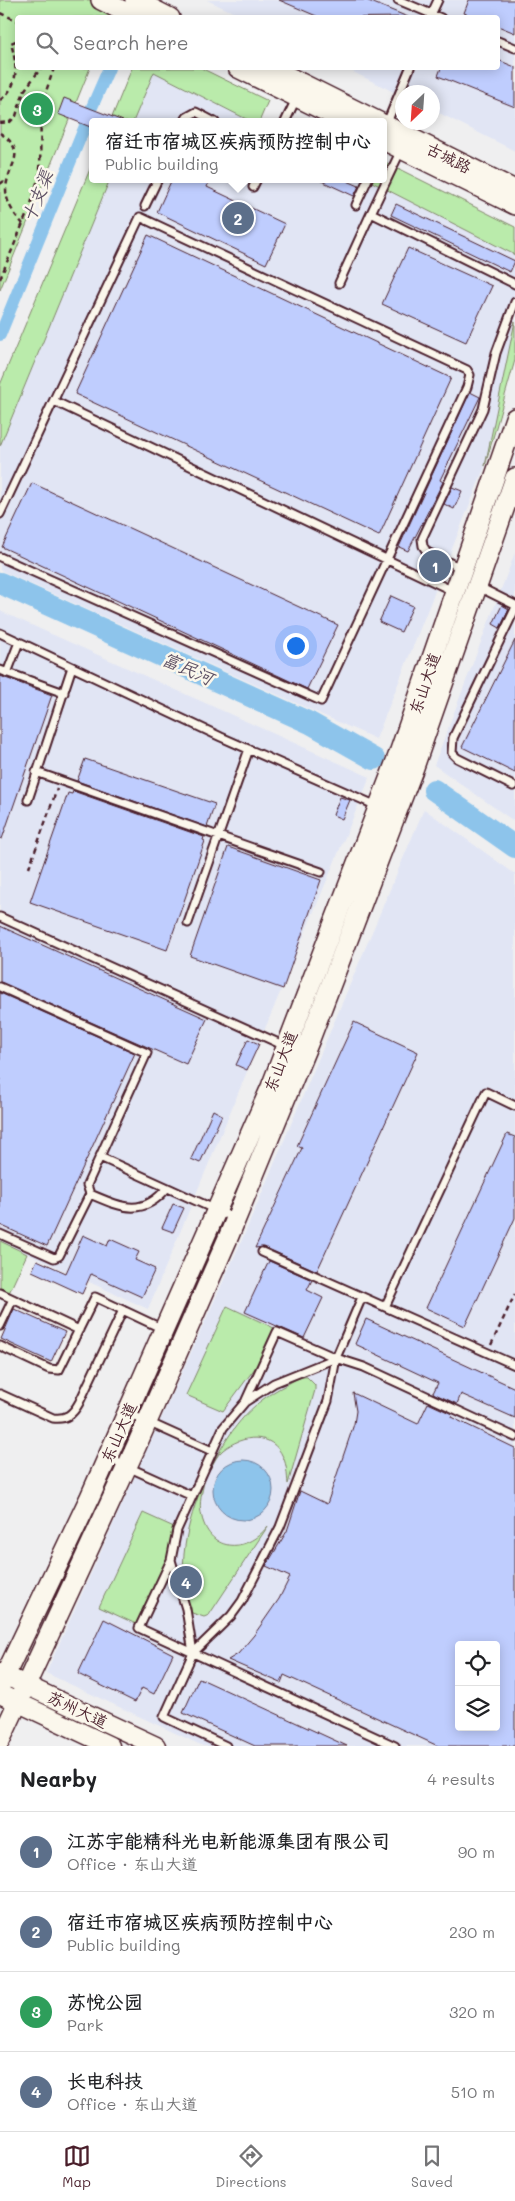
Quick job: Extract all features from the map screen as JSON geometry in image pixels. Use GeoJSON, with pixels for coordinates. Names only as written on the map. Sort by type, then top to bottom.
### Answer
{"type":"FeatureCollection","features":[{"type":"Feature","properties":{"kind":"main road"},"geometry":{"type":"LineString","coordinates":[[101,0],[157,15]]}},
{"type":"Feature","properties":{"kind":"main road"},"geometry":{"type":"LineString","coordinates":[[242,70],[339,118]]}},
{"type":"Feature","properties":{"kind":"main road","name":"古城路"},"geometry":{"type":"LineString","coordinates":[[275,70],[360,118]]}},
{"type":"Feature","properties":{"kind":"main road","name":"古城路"},"geometry":{"type":"LineString","coordinates":[[389,134],[515,190]]}},
{"type":"Feature","properties":{"kind":"main road","name":"古城路"},"geometry":{"type":"LineString","coordinates":[[389,134],[515,205]]}},
{"type":"Feature","properties":{"kind":"main road","name":"东山大道"},"geometry":{"type":"LineString","coordinates":[[0,1741],[147,1422],[236,1219],[295,1050],[387,811],[464,581],[515,418]]}},
{"type":"Feature","properties":{"kind":"main road","name":"东山大道"},"geometry":{"type":"LineString","coordinates":[[464,581],[515,478]]}},
{"type":"Feature","properties":{"kind":"main road","name":"东山大道"},"geometry":{"type":"LineString","coordinates":[[2,1678],[107,1458],[216,1210],[295,1050]]}},
{"type":"Feature","properties":{"kind":"street","name":"苏州大道"},"geometry":{"type":"LineString","coordinates":[[2,1678],[26,1685],[156,1746]]}},
{"type":"Feature","properties":{"kind":"street","name":"苏州大道"},"geometry":{"type":"LineString","coordinates":[[0,1694],[110,1746]]}},
{"type":"Feature","properties":{"kind":"lane"},"geometry":{"type":"LineString","coordinates":[[398,0],[429,15]]}},
{"type":"Feature","properties":{"kind":"lane"},"geometry":{"type":"LineString","coordinates":[[431,15],[438,0]]}},
{"type":"Feature","properties":{"kind":"lane"},"geometry":{"type":"LineString","coordinates":[[500,42],[515,48]]}},
{"type":"Feature","properties":{"kind":"lane"},"geometry":{"type":"LineString","coordinates":[[389,134],[409,70]]}},
{"type":"Feature","properties":{"kind":"lane"},"geometry":{"type":"LineString","coordinates":[[286,118],[297,97]]}},
{"type":"Feature","properties":{"kind":"lane"},"geometry":{"type":"LineString","coordinates":[[187,118],[191,113],[196,112],[207,118]]}},
{"type":"Feature","properties":{"kind":"lane"},"geometry":{"type":"LineString","coordinates":[[145,206],[156,183]]}},
{"type":"Feature","properties":{"kind":"lane"},"geometry":{"type":"LineString","coordinates":[[253,187],[255,183]]}},
{"type":"Feature","properties":{"kind":"lane"},"geometry":{"type":"LineString","coordinates":[[356,205],[366,183]]}},
{"type":"Feature","properties":{"kind":"lane"},"geometry":{"type":"LineString","coordinates":[[339,283],[371,213],[378,183]]}},
{"type":"Feature","properties":{"kind":"lane"},"geometry":{"type":"LineString","coordinates":[[371,213],[515,284]]}},
{"type":"Feature","properties":{"kind":"lane"},"geometry":{"type":"LineString","coordinates":[[0,514],[140,217],[467,370],[470,375],[467,387],[388,560],[321,701],[0,556]]}},
{"type":"Feature","properties":{"kind":"lane"},"geometry":{"type":"LineString","coordinates":[[464,581],[427,552],[422,546],[422,539],[483,409],[496,353],[515,302]]}},
{"type":"Feature","properties":{"kind":"lane"},"geometry":{"type":"LineString","coordinates":[[54,401],[388,560],[464,581],[514,604],[451,746],[452,753],[458,758],[513,786]]}},
{"type":"Feature","properties":{"kind":"lane"},"geometry":{"type":"LineString","coordinates":[[0,633],[387,811]]}},
{"type":"Feature","properties":{"kind":"lane"},"geometry":{"type":"LineString","coordinates":[[19,642],[3,671],[64,693]]}},
{"type":"Feature","properties":{"kind":"lane"},"geometry":{"type":"LineString","coordinates":[[28,800],[72,667]]}},
{"type":"Feature","properties":{"kind":"lane"},"geometry":{"type":"LineString","coordinates":[[188,923],[249,749]]}},
{"type":"Feature","properties":{"kind":"lane"},"geometry":{"type":"LineString","coordinates":[[36,772],[321,872]]}},
{"type":"Feature","properties":{"kind":"lane"},"geometry":{"type":"LineString","coordinates":[[0,917],[295,1050]]}},
{"type":"Feature","properties":{"kind":"lane"},"geometry":{"type":"LineString","coordinates":[[0,987],[146,1053],[87,1185],[90,1194],[59,1256],[54,1258],[0,1234]]}},
{"type":"Feature","properties":{"kind":"lane"},"geometry":{"type":"LineString","coordinates":[[385,1307],[486,1092],[515,1106]]}},
{"type":"Feature","properties":{"kind":"lane"},"geometry":{"type":"LineString","coordinates":[[100,1157],[236,1219]]}},
{"type":"Feature","properties":{"kind":"lane"},"geometry":{"type":"LineString","coordinates":[[90,1194],[116,1204],[140,1208],[158,1198],[167,1188]]}},
{"type":"Feature","properties":{"kind":"lane"},"geometry":{"type":"LineString","coordinates":[[262,1252],[515,1365]]}},
{"type":"Feature","properties":{"kind":"lane"},"geometry":{"type":"LineString","coordinates":[[1,1296],[12,1299],[79,1330]]}},
{"type":"Feature","properties":{"kind":"lane"},"geometry":{"type":"LineString","coordinates":[[226,1746],[164,1717],[192,1652],[231,1616],[242,1601],[280,1527],[328,1401],[336,1358],[362,1297]]}},
{"type":"Feature","properties":{"kind":"lane"},"geometry":{"type":"LineString","coordinates":[[0,1346],[49,1369],[59,1370],[94,1298],[164,1329]]}},
{"type":"Feature","properties":{"kind":"lane"},"geometry":{"type":"LineString","coordinates":[[0,1326],[12,1299]]}},
{"type":"Feature","properties":{"kind":"lane"},"geometry":{"type":"LineString","coordinates":[[0,1394],[53,1418],[59,1419],[72,1414],[79,1404],[123,1310]]}},
{"type":"Feature","properties":{"kind":"lane"},"geometry":{"type":"LineString","coordinates":[[395,1746],[139,1628],[171,1560],[177,1530],[223,1428],[245,1402],[277,1332],[336,1358],[364,1367],[515,1437]]}},
{"type":"Feature","properties":{"kind":"lane"},"geometry":{"type":"LineString","coordinates":[[245,1402],[274,1383],[336,1358]]}},
{"type":"Feature","properties":{"kind":"lane"},"geometry":{"type":"LineString","coordinates":[[127,1412],[212,1451]]}},
{"type":"Feature","properties":{"kind":"lane"},"geometry":{"type":"LineString","coordinates":[[107,1458],[192,1496]]}},
{"type":"Feature","properties":{"kind":"lane"},"geometry":{"type":"LineString","coordinates":[[171,1560],[186,1609],[192,1652]]}},
{"type":"Feature","properties":{"kind":"path"},"geometry":{"type":"LineString","coordinates":[[0,13],[15,20]]}},
{"type":"Feature","properties":{"kind":"path"},"geometry":{"type":"LineString","coordinates":[[15,41],[11,43],[15,60]]}},
{"type":"Feature","properties":{"kind":"path"},"geometry":{"type":"LineString","coordinates":[[0,100],[9,93],[16,80],[16,70]]}},
{"type":"Feature","properties":{"kind":"path"},"geometry":{"type":"LineString","coordinates":[[0,124],[10,122],[16,116],[24,91],[40,70]]}},
{"type":"Feature","properties":{"kind":"path"},"geometry":{"type":"LineString","coordinates":[[0,279],[23,224],[40,172],[41,106],[53,70]]}},
{"type":"Feature","properties":{"kind":"path"},"geometry":{"type":"LineString","coordinates":[[0,133],[12,146],[16,154],[15,164],[8,179],[6,189],[10,206],[23,224]]}},
{"type":"Feature","properties":{"kind":"path"},"geometry":{"type":"LineString","coordinates":[[0,184],[8,179]]}},
{"type":"Feature","properties":{"kind":"path"},"geometry":{"type":"LineString","coordinates":[[29,868],[60,780]]}},
{"type":"Feature","properties":{"kind":"path"},"geometry":{"type":"LineString","coordinates":[[487,1353],[515,1294]]}},
{"type":"Feature","properties":{"kind":"shaded area"},"geometry":{"type":"Polygon","coordinates":[[[207,0],[515,0],[515,151],[440,114],[440,85],[395,85],[395,93],[349,70],[500,70],[500,15],[239,15],[207,0]]]}},
{"type":"Feature","properties":{"kind":"shaded area"},"geometry":{"type":"Polygon","coordinates":[[[154,72],[245,118],[135,118],[154,72]]]}},
{"type":"Feature","properties":{"kind":"shaded area"},"geometry":{"type":"Polygon","coordinates":[[[108,183],[374,183],[515,255],[515,321],[485,466],[376,739],[0,570],[0,446],[108,183]]]}},
{"type":"Feature","properties":{"kind":"shaded area"},"geometry":{"type":"Polygon","coordinates":[[[515,553],[515,822],[434,765],[515,553]]]}},
{"type":"Feature","properties":{"kind":"shaded area"},"geometry":{"type":"Polygon","coordinates":[[[0,611],[370,777],[148,1309],[0,1241],[0,611]]]}},
{"type":"Feature","properties":{"kind":"shaded area"},"geometry":{"type":"Polygon","coordinates":[[[424,809],[515,874],[515,1746],[203,1746],[46,1673],[245,1233],[424,809]]]}},
{"type":"Feature","properties":{"kind":"green space"},"geometry":{"type":"Polygon","coordinates":[[[0,0],[90,0],[112,9],[110,15],[15,15],[15,70],[89,70],[0,290],[0,0]]]}},
{"type":"Feature","properties":{"kind":"green space"},"geometry":{"type":"Polygon","coordinates":[[[131,70],[205,70],[268,101],[261,118],[244,118],[154,72],[135,118],[112,118],[131,70]]]}},
{"type":"Feature","properties":{"kind":"green space"},"geometry":{"type":"Polygon","coordinates":[[[387,163],[515,227],[515,255],[374,183],[387,183],[387,163]]]}},
{"type":"Feature","properties":{"kind":"green space"},"geometry":{"type":"Polygon","coordinates":[[[89,172],[89,183],[108,183],[0,446],[0,385],[89,172]]]}},
{"type":"Feature","properties":{"kind":"green space"},"geometry":{"type":"Polygon","coordinates":[[[515,321],[515,360],[485,466],[515,321]]]}},
{"type":"Feature","properties":{"kind":"green space"},"geometry":{"type":"Polygon","coordinates":[[[0,1241],[27,1254],[9,1293],[0,1289],[0,1241]]]}},
{"type":"Feature","properties":{"kind":"green space"},"geometry":{"type":"Polygon","coordinates":[[[227,1306],[274,1328],[258,1364],[223,1411],[186,1395],[227,1306]]]}},
{"type":"Feature","properties":{"kind":"green space"},"geometry":{"type":"Polygon","coordinates":[[[307,1377],[315,1385],[315,1390],[288,1484],[283,1457],[272,1443],[264,1439],[247,1439],[231,1445],[219,1454],[210,1469],[232,1431],[250,1410],[296,1379],[307,1377]]]}},
{"type":"Feature","properties":{"kind":"green space"},"geometry":{"type":"Polygon","coordinates":[[[204,1482],[201,1513],[205,1526],[211,1536],[219,1542],[228,1545],[239,1545],[249,1542],[268,1526],[209,1615],[204,1617],[192,1613],[187,1597],[183,1564],[192,1513],[204,1482]]]}},
{"type":"Feature","properties":{"kind":"green space"},"geometry":{"type":"Polygon","coordinates":[[[143,1513],[174,1527],[167,1558],[136,1624],[99,1607],[143,1513]]]}},
{"type":"Feature","properties":{"kind":"water"},"geometry":{"type":"Polygon","coordinates":[[[243,1460],[260,1465],[268,1473],[273,1490],[268,1507],[260,1515],[243,1520],[226,1515],[218,1507],[213,1490],[218,1473],[226,1465],[243,1460]]]}},
{"type":"Feature","properties":{"kind":"building"},"geometry":{"type":"Polygon","coordinates":[[[279,0],[366,0],[403,15],[314,15],[279,0]]]}},
{"type":"Feature","properties":{"kind":"building"},"geometry":{"type":"Polygon","coordinates":[[[469,0],[515,0],[515,33],[500,27],[500,15],[468,15],[464,13],[469,0]]]}},
{"type":"Feature","properties":{"kind":"building"},"geometry":{"type":"Polygon","coordinates":[[[500,61],[515,67],[515,107],[438,76],[440,70],[500,70],[500,61]]]}},
{"type":"Feature","properties":{"kind":"building"},"geometry":{"type":"Polygon","coordinates":[[[64,98],[115,118],[89,118],[89,126],[58,114],[64,98]]]}},
{"type":"Feature","properties":{"kind":"building"},"geometry":{"type":"Polygon","coordinates":[[[170,183],[208,183],[207,187],[285,224],[266,264],[157,212],[170,183]]]}},
{"type":"Feature","properties":{"kind":"building"},"geometry":{"type":"Polygon","coordinates":[[[326,183],[352,183],[359,186],[354,196],[326,183]]]}},
{"type":"Feature","properties":{"kind":"building"},"geometry":{"type":"Polygon","coordinates":[[[396,204],[515,261],[510,272],[391,215],[396,204]]]}},
{"type":"Feature","properties":{"kind":"building"},"geometry":{"type":"Polygon","coordinates":[[[148,235],[451,378],[379,536],[75,394],[148,235]]]}},
{"type":"Feature","properties":{"kind":"building"},"geometry":{"type":"Polygon","coordinates":[[[408,248],[492,286],[466,342],[382,304],[408,248]]]}},
{"type":"Feature","properties":{"kind":"building"},"geometry":{"type":"Polygon","coordinates":[[[470,392],[480,397],[440,480],[443,482],[408,551],[399,547],[470,392]]]}},
{"type":"Feature","properties":{"kind":"building"},"geometry":{"type":"Polygon","coordinates":[[[32,483],[338,625],[307,689],[2,547],[32,483]]]}},
{"type":"Feature","properties":{"kind":"building"},"geometry":{"type":"Polygon","coordinates":[[[452,487],[462,491],[454,509],[444,504],[452,487]]]}},
{"type":"Feature","properties":{"kind":"building"},"geometry":{"type":"Polygon","coordinates":[[[391,596],[413,606],[401,632],[379,622],[391,596]]]}},
{"type":"Feature","properties":{"kind":"building"},"geometry":{"type":"Polygon","coordinates":[[[502,605],[509,609],[500,628],[493,624],[502,605]]]}},
{"type":"Feature","properties":{"kind":"building"},"geometry":{"type":"Polygon","coordinates":[[[515,640],[515,773],[462,747],[515,640]]]}},
{"type":"Feature","properties":{"kind":"building"},"geometry":{"type":"Polygon","coordinates":[[[0,676],[52,695],[2,839],[0,838],[0,676]]]}},
{"type":"Feature","properties":{"kind":"building"},"geometry":{"type":"Polygon","coordinates":[[[85,759],[215,804],[207,827],[77,781],[85,759]]]}},
{"type":"Feature","properties":{"kind":"building"},"geometry":{"type":"Polygon","coordinates":[[[73,791],[204,837],[203,840],[205,841],[167,950],[30,902],[68,793],[72,794],[73,791]]]}},
{"type":"Feature","properties":{"kind":"building"},"geometry":{"type":"Polygon","coordinates":[[[340,797],[350,800],[342,819],[333,815],[340,797]]]}},
{"type":"Feature","properties":{"kind":"building"},"geometry":{"type":"Polygon","coordinates":[[[228,847],[321,880],[283,989],[190,956],[228,847]]]}},
{"type":"Feature","properties":{"kind":"building"},"geometry":{"type":"Polygon","coordinates":[[[0,926],[207,1019],[186,1064],[0,982],[0,926]]]}},
{"type":"Feature","properties":{"kind":"building"},"geometry":{"type":"Polygon","coordinates":[[[0,993],[135,1053],[47,1246],[0,1225],[0,993]]]}},
{"type":"Feature","properties":{"kind":"building"},"geometry":{"type":"Polygon","coordinates":[[[354,1022],[418,1052],[317,1271],[264,1247],[255,1248],[302,1148],[297,1146],[354,1022]]]}},
{"type":"Feature","properties":{"kind":"building"},"geometry":{"type":"Polygon","coordinates":[[[248,1039],[259,1044],[247,1070],[236,1065],[248,1039]]]}},
{"type":"Feature","properties":{"kind":"building"},"geometry":{"type":"Polygon","coordinates":[[[213,1110],[222,1115],[200,1163],[191,1159],[213,1110]]]}},
{"type":"Feature","properties":{"kind":"building"},"geometry":{"type":"Polygon","coordinates":[[[507,1134],[515,1137],[515,1218],[465,1326],[426,1308],[507,1134]]]}},
{"type":"Feature","properties":{"kind":"building"},"geometry":{"type":"Polygon","coordinates":[[[173,1204],[184,1208],[173,1232],[162,1228],[173,1204]]]}},
{"type":"Feature","properties":{"kind":"building"},"geometry":{"type":"Polygon","coordinates":[[[83,1235],[107,1246],[110,1239],[139,1252],[135,1260],[155,1269],[142,1297],[91,1274],[82,1294],[32,1271],[37,1260],[66,1273],[83,1235]]]}},
{"type":"Feature","properties":{"kind":"building"},"geometry":{"type":"Polygon","coordinates":[[[269,1261],[312,1280],[307,1290],[323,1298],[304,1338],[245,1312],[269,1261]]]}},
{"type":"Feature","properties":{"kind":"building"},"geometry":{"type":"Polygon","coordinates":[[[14,1309],[65,1332],[51,1362],[1,1339],[14,1309]]]}},
{"type":"Feature","properties":{"kind":"building"},"geometry":{"type":"Polygon","coordinates":[[[366,1319],[515,1388],[515,1418],[461,1394],[457,1404],[433,1393],[438,1383],[355,1344],[366,1319]]]}},
{"type":"Feature","properties":{"kind":"building"},"geometry":{"type":"Polygon","coordinates":[[[353,1393],[418,1424],[428,1403],[452,1414],[451,1417],[515,1448],[515,1746],[438,1746],[284,1675],[281,1683],[228,1660],[238,1654],[254,1635],[279,1599],[290,1577],[266,1566],[287,1531],[300,1491],[327,1504],[354,1424],[356,1411],[353,1393]]]}},
{"type":"Feature","properties":{"kind":"building"},"geometry":{"type":"Polygon","coordinates":[[[104,1619],[173,1654],[154,1694],[142,1688],[135,1702],[78,1674],[104,1619]]]}},
{"type":"Feature","properties":{"kind":"building"},"geometry":{"type":"Polygon","coordinates":[[[199,1678],[347,1746],[255,1746],[183,1713],[199,1678]]]}},
{"type":"Feature","properties":{"kind":"waterway","name":"十支渠"},"geometry":{"type":"LineString","coordinates":[[92,107],[108,70]]}},
{"type":"Feature","properties":{"kind":"waterway","name":"十支渠"},"geometry":{"type":"LineString","coordinates":[[0,335],[85,126]]}},
{"type":"Feature","properties":{"kind":"waterway","name":"富民河"},"geometry":{"type":"LineString","coordinates":[[0,583],[310,723],[374,759]]}},
{"type":"Feature","properties":{"kind":"waterway","name":"富民河"},"geometry":{"type":"LineString","coordinates":[[434,790],[515,847]]}},
{"type":"Feature","properties":{"kind":"place","name":"苏悦公园"},"geometry":{"type":"Point","coordinates":[37,109]}},
{"type":"Feature","properties":{"kind":"place","name":"宿迁市宿城区疾病预防控制中心"},"geometry":{"type":"Point","coordinates":[238,218]}},
{"type":"Feature","properties":{"kind":"place","name":"江苏宇能精科光电新能源集团有限公司"},"geometry":{"type":"Point","coordinates":[435,566]}},
{"type":"Feature","properties":{"kind":"place","name":"长电科技"},"geometry":{"type":"Point","coordinates":[186,1582]}}]}
